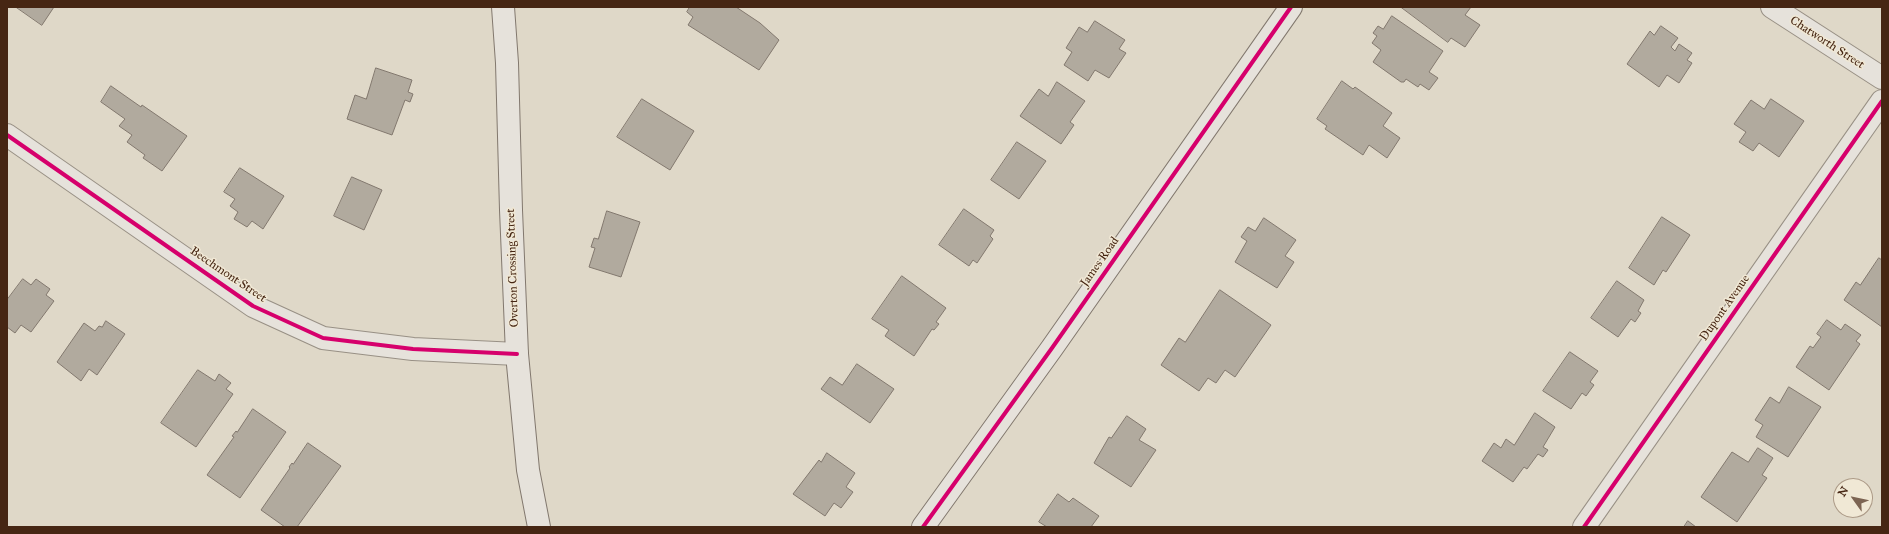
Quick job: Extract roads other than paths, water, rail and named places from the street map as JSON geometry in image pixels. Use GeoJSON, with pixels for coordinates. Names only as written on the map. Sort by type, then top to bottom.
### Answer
{"type":"FeatureCollection","features":[{"type":"Feature","properties":{"kind":"street","name":"Overton Crossing Street"},"geometry":{"type":"LineString","coordinates":[[503,7],[507,63],[510,210],[517,354],[528,470],[539,527]]}},
{"type":"Feature","properties":{"kind":"street","name":"James Road"},"geometry":{"type":"LineString","coordinates":[[923,527],[1052,348],[1291,7]]}},
{"type":"Feature","properties":{"kind":"street","name":"Chatworth Street"},"geometry":{"type":"LineString","coordinates":[[1772,7],[1882,78]]}},
{"type":"Feature","properties":{"kind":"street","name":"Dupont Avenue"},"geometry":{"type":"LineString","coordinates":[[1584,527],[1882,101]]}},
{"type":"Feature","properties":{"kind":"street","name":"Beechmont Street"},"geometry":{"type":"LineString","coordinates":[[7,135],[253,306],[323,338],[413,349],[517,354]]}}]}
